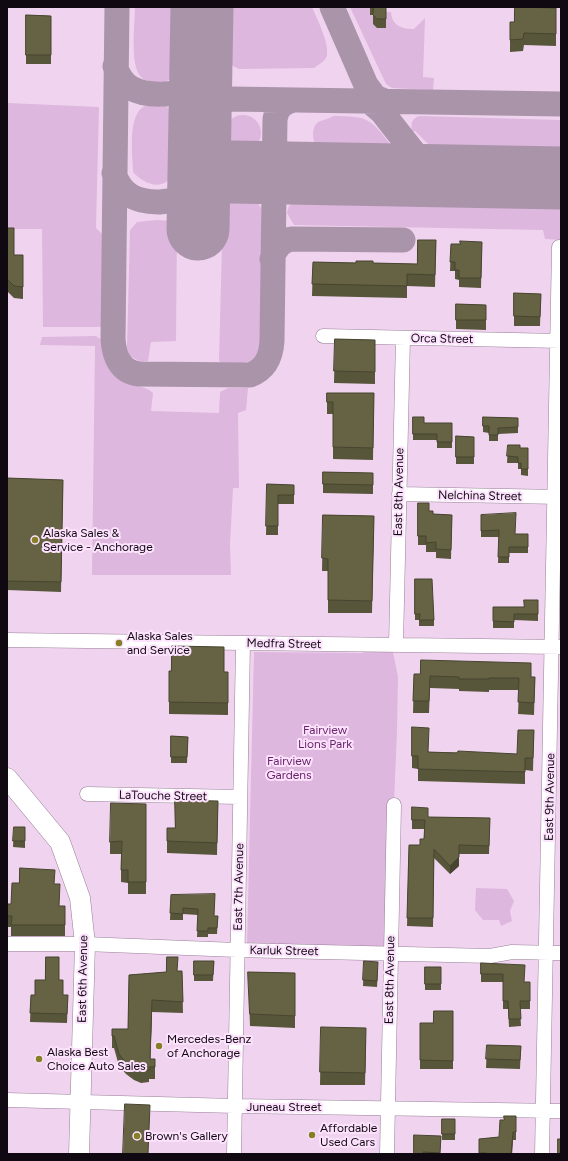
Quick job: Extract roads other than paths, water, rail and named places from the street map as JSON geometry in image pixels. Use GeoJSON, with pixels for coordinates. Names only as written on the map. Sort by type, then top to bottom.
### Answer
{"type":"FeatureCollection","features":[{"type":"Feature","properties":{"kind":"highway","name":"East 6th Avenue"},"geometry":{"type":"LineString","coordinates":[[7,778],[60,842],[80,898],[85,944],[79,1154]]}},
{"type":"Feature","properties":{"kind":"street","name":"East 9th Avenue"},"geometry":{"type":"LineString","coordinates":[[542,1154],[547,952],[555,805],[559,247]]}},
{"type":"Feature","properties":{"kind":"street","name":"Orca Street"},"geometry":{"type":"LineString","coordinates":[[323,336],[559,341]]}},
{"type":"Feature","properties":{"kind":"street","name":"East 8th Avenue"},"geometry":{"type":"LineString","coordinates":[[396,645],[403,338]]}},
{"type":"Feature","properties":{"kind":"street","name":"Nelchina Street"},"geometry":{"type":"LineString","coordinates":[[399,494],[558,497]]}},
{"type":"Feature","properties":{"kind":"street","name":"Medfra Street"},"geometry":{"type":"LineString","coordinates":[[7,640],[557,647]]}},
{"type":"Feature","properties":{"kind":"street","name":"East 7th Avenue"},"geometry":{"type":"LineString","coordinates":[[234,1154],[243,643]]}},
{"type":"Feature","properties":{"kind":"street","name":"LaTouche Street"},"geometry":{"type":"LineString","coordinates":[[87,794],[240,797]]}},
{"type":"Feature","properties":{"kind":"street","name":"East 8th Avenue"},"geometry":{"type":"LineString","coordinates":[[387,1154],[394,805]]}},
{"type":"Feature","properties":{"kind":"street","name":"Karluk Street"},"geometry":{"type":"LineString","coordinates":[[7,944],[85,944],[238,950],[490,956],[512,952],[561,953]]}},
{"type":"Feature","properties":{"kind":"street","name":"Juneau Street"},"geometry":{"type":"LineString","coordinates":[[7,1100],[235,1106],[561,1111]]}},
{"type":"Feature","properties":{"kind":"place","name":"Alaska Sales & Service - Anchorage"},"geometry":{"type":"Point","coordinates":[35,540]}},
{"type":"Feature","properties":{"kind":"place","name":"Alaska Sales and Service"},"geometry":{"type":"Point","coordinates":[119,643]}},
{"type":"Feature","properties":{"kind":"place","name":"Mercedes-Benz of Anchorage"},"geometry":{"type":"Point","coordinates":[159,1046]}},
{"type":"Feature","properties":{"kind":"place","name":"Alaska Best Choice Auto Sales"},"geometry":{"type":"Point","coordinates":[39,1059]}},
{"type":"Feature","properties":{"kind":"place","name":"Affordable Used Cars"},"geometry":{"type":"Point","coordinates":[312,1135]}},
{"type":"Feature","properties":{"kind":"place","name":"Brown's Gallery"},"geometry":{"type":"Point","coordinates":[137,1136]}},
{"type":"Feature","properties":{"kind":"park label","name":"Fairview Lions Park"},"geometry":{"type":"Point","coordinates":[325,737]}},
{"type":"Feature","properties":{"kind":"park label","name":"Fairview Gardens"},"geometry":{"type":"Point","coordinates":[289,768]}}]}
